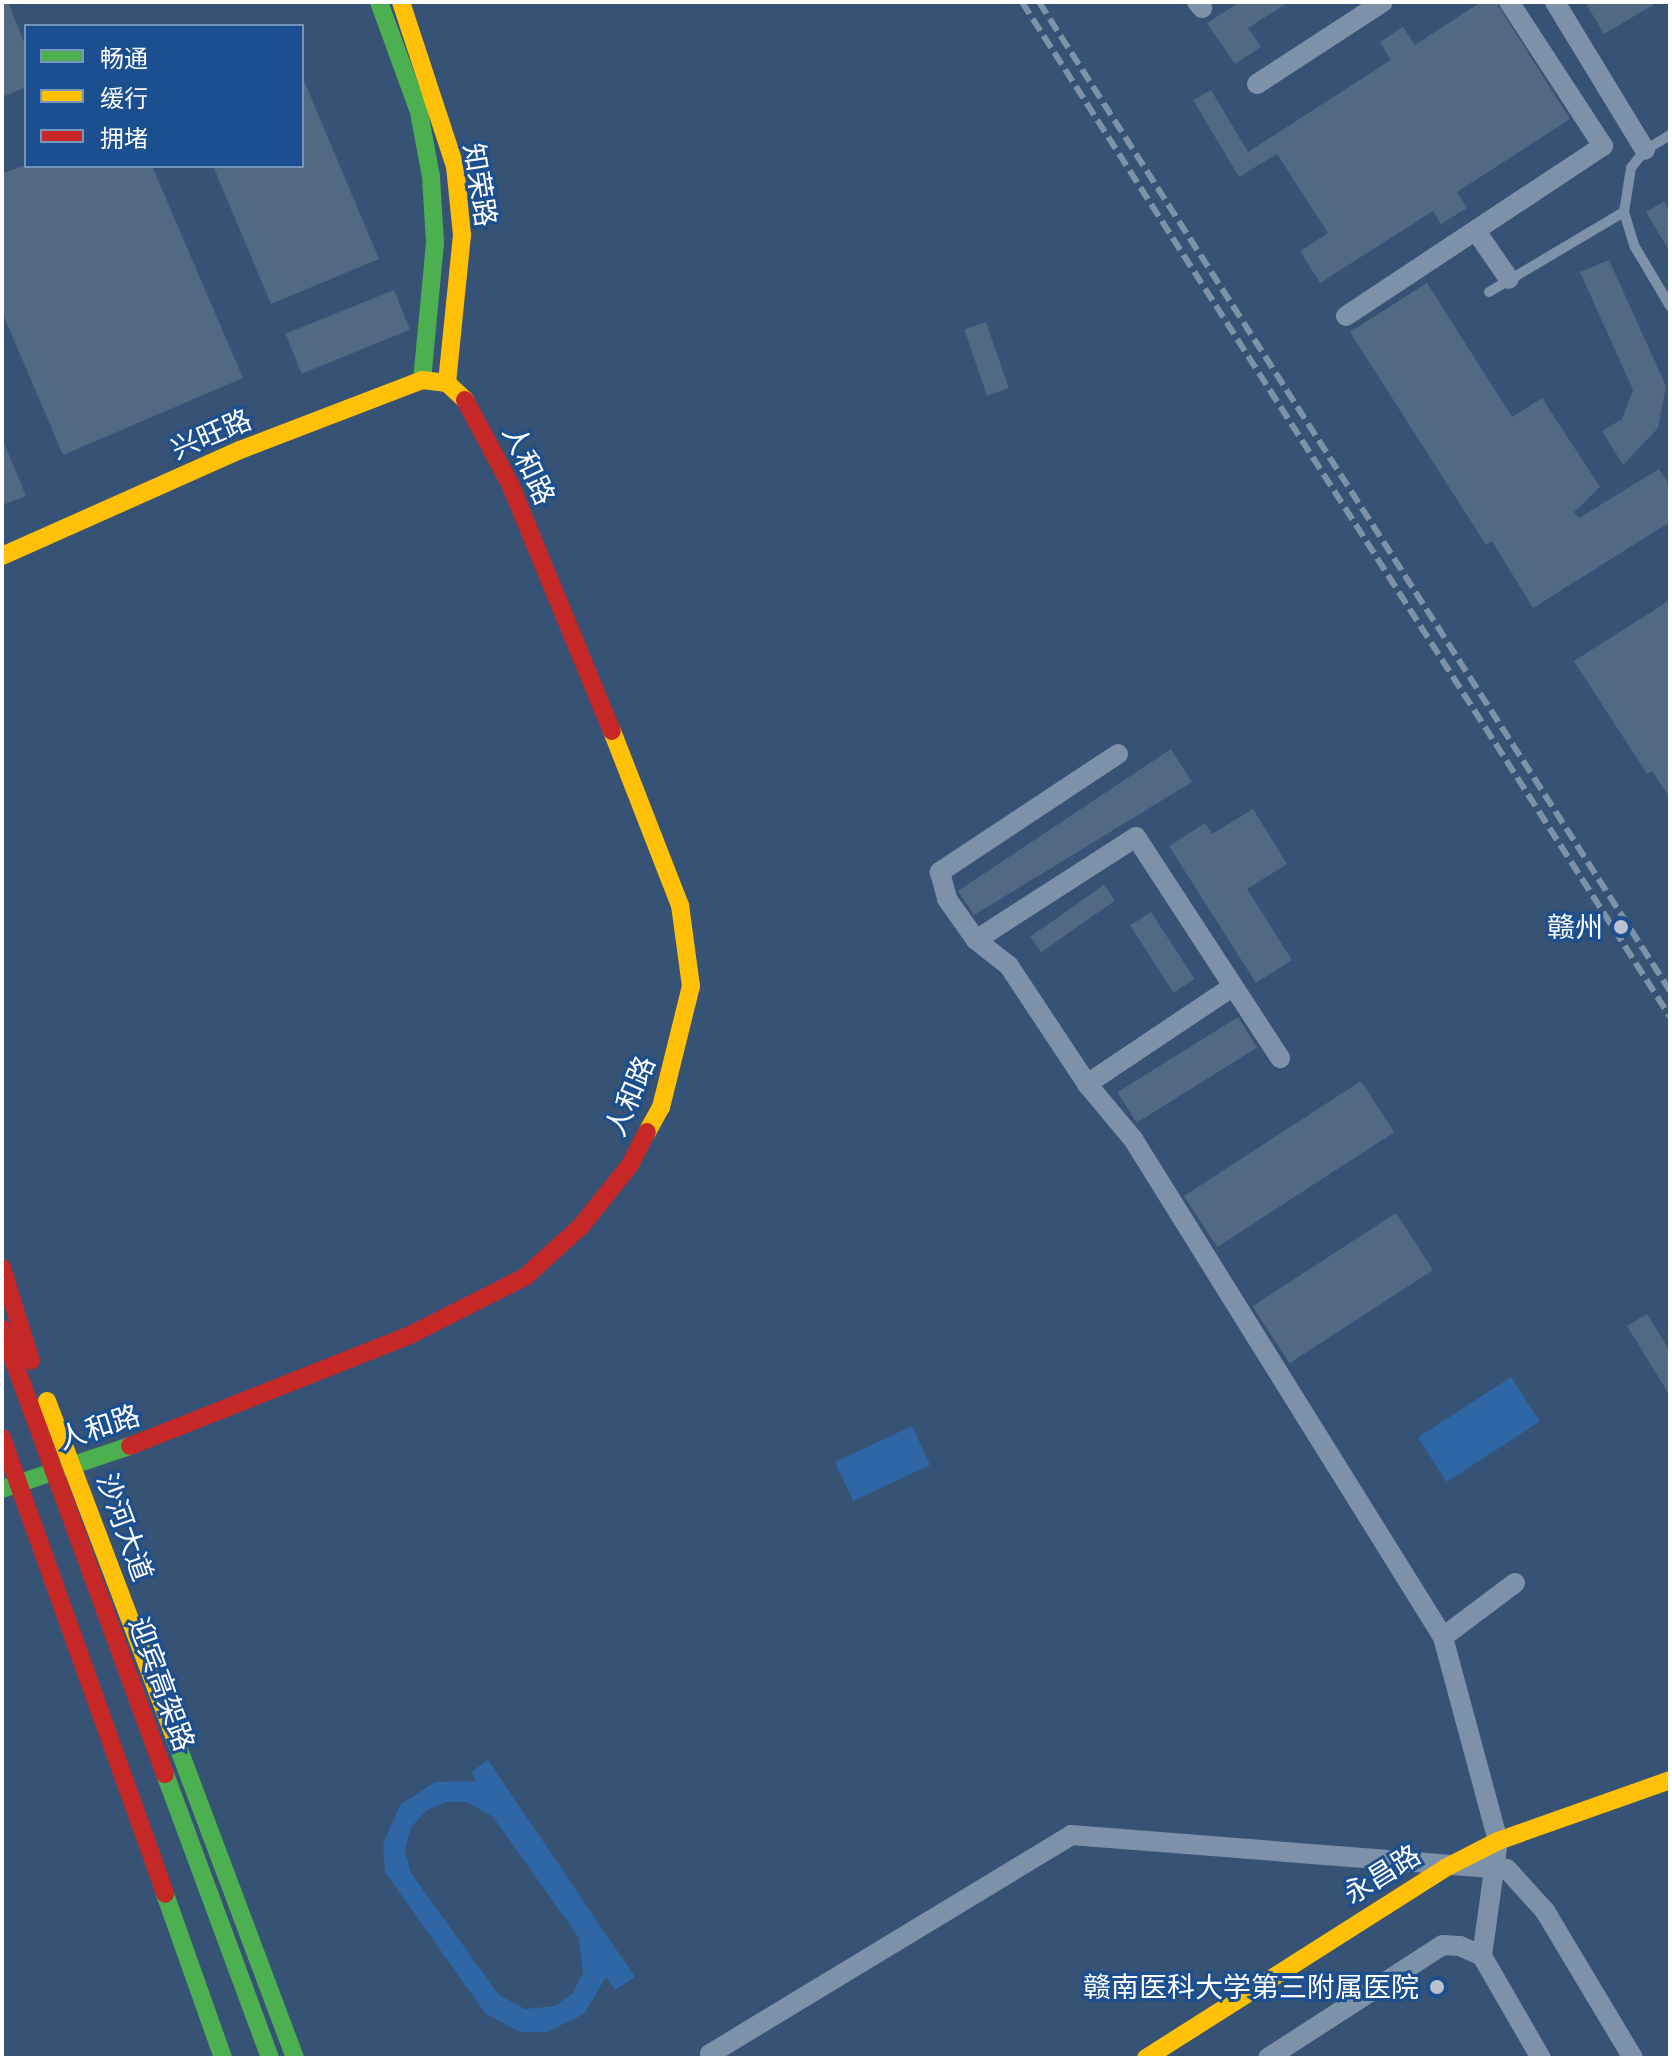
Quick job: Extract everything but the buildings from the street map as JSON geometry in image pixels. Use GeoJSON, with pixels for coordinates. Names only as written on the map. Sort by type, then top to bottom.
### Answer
{"type":"FeatureCollection","features":[{"type":"Feature","properties":{"kind":"main road","name":"知荣路"},"geometry":{"type":"LineString","coordinates":[[379,2],[419,112],[431,177],[435,243],[422,380]]}},
{"type":"Feature","properties":{"kind":"main road","name":"知荣路"},"geometry":{"type":"LineString","coordinates":[[401,2],[455,166],[462,235],[447,383]]}},
{"type":"Feature","properties":{"kind":"main road","name":"兴旺路"},"geometry":{"type":"LineString","coordinates":[[2,556],[240,450],[422,380],[447,383]]}},
{"type":"Feature","properties":{"kind":"main road","name":"人和路"},"geometry":{"type":"LineString","coordinates":[[9,1486],[192,1425],[394,1342],[525,1277],[581,1226],[630,1165],[661,1107],[691,986],[680,905],[510,484],[462,394],[447,383]]}},
{"type":"Feature","properties":{"kind":"main road"},"geometry":{"type":"LineString","coordinates":[[2,1268],[31,1361]]}},
{"type":"Feature","properties":{"kind":"main road","name":"沙河大道"},"geometry":{"type":"LineString","coordinates":[[2,1286],[295,2058]]}},
{"type":"Feature","properties":{"kind":"main road","name":"迎宾高架路"},"geometry":{"type":"LineString","coordinates":[[2,1329],[270,2058]]}},
{"type":"Feature","properties":{"kind":"main road","name":"迎宾高架路"},"geometry":{"type":"LineString","coordinates":[[2,1385],[218,1982]]}},
{"type":"Feature","properties":{"kind":"main road"},"geometry":{"type":"LineString","coordinates":[[2,1438],[9,1486],[223,2058]]}},
{"type":"Feature","properties":{"kind":"main road","name":"永昌路"},"geometry":{"type":"LineString","coordinates":[[1146,2058],[1447,1867],[1498,1841],[1670,1780]]}},
{"type":"Feature","properties":{"kind":"street"},"geometry":{"type":"LineString","coordinates":[[1257,84],[1383,2]]}},
{"type":"Feature","properties":{"kind":"street"},"geometry":{"type":"LineString","coordinates":[[1346,316],[1603,146],[1509,2]]}},
{"type":"Feature","properties":{"kind":"street"},"geometry":{"type":"LineString","coordinates":[[1555,2],[1645,150]]}},
{"type":"Feature","properties":{"kind":"street"},"geometry":{"type":"LineString","coordinates":[[1476,231],[1509,279]]}},
{"type":"Feature","properties":{"kind":"street"},"geometry":{"type":"LineString","coordinates":[[1118,754],[940,872],[947,899],[976,940],[1009,966],[1087,1084],[1133,1139],[1443,1637],[1460,1713],[1498,1841],[1482,1956]]}},
{"type":"Feature","properties":{"kind":"street"},"geometry":{"type":"LineString","coordinates":[[976,940],[1136,837],[1280,1058]]}},
{"type":"Feature","properties":{"kind":"street"},"geometry":{"type":"LineString","coordinates":[[1087,1084],[1232,987]]}},
{"type":"Feature","properties":{"kind":"street"},"geometry":{"type":"LineString","coordinates":[[1443,1637],[1515,1583]]}},
{"type":"Feature","properties":{"kind":"street"},"geometry":{"type":"LineString","coordinates":[[713,2058],[710,2054],[1071,1835],[1447,1867],[1496,1868],[1520,1878],[1545,1911],[1633,2058]]}},
{"type":"Feature","properties":{"kind":"street"},"geometry":{"type":"LineString","coordinates":[[1268,2058],[1443,1945],[1460,1946],[1482,1956],[1541,2058]]}},
{"type":"Feature","properties":{"kind":"lane"},"geometry":{"type":"LineString","coordinates":[[1670,135],[1645,150],[1631,168],[1624,212],[1635,247],[1670,306]]}},
{"type":"Feature","properties":{"kind":"lane"},"geometry":{"type":"LineString","coordinates":[[1489,292],[1624,212]]}},
{"type":"Feature","properties":{"kind":"shaded area"},"geometry":{"type":"Polygon","coordinates":[[[1511,1377],[1540,1421],[1447,1482],[1418,1437],[1511,1377]]]}},
{"type":"Feature","properties":{"kind":"shaded area"},"geometry":{"type":"Polygon","coordinates":[[[912,1426],[930,1465],[853,1501],[835,1462],[912,1426]]]}},
{"type":"Feature","properties":{"kind":"shaded area"},"geometry":{"type":"Polygon","coordinates":[[[488,1760],[635,1977],[615,1990],[606,1977],[584,2014],[547,2032],[520,2032],[485,2013],[385,1872],[383,1844],[400,1805],[435,1782],[476,1781],[471,1772],[488,1760]],[[446,1802],[427,1810],[411,1827],[405,1850],[411,1873],[499,1995],[525,2009],[555,2006],[573,1993],[583,1972],[579,1938],[493,1817],[467,1802],[446,1802]]]}},
{"type":"Feature","properties":{"kind":"railway"},"geometry":{"type":"LineString","coordinates":[[1022,2],[1670,1017]]}},
{"type":"Feature","properties":{"kind":"railway"},"geometry":{"type":"LineString","coordinates":[[1039,2],[1670,991]]}},
{"type":"Feature","properties":{"kind":"traffic: fast"},"geometry":{"type":"LineString","coordinates":[[379,2],[419,112],[431,177],[435,243],[422,380]]}},
{"type":"Feature","properties":{"kind":"traffic: fast"},"geometry":{"type":"LineString","coordinates":[[2,1489],[130,1446]]}},
{"type":"Feature","properties":{"kind":"traffic: fast"},"geometry":{"type":"LineString","coordinates":[[174,1736],[295,2058]]}},
{"type":"Feature","properties":{"kind":"traffic: fast"},"geometry":{"type":"LineString","coordinates":[[165,1774],[270,2058]]}},
{"type":"Feature","properties":{"kind":"traffic: fast"},"geometry":{"type":"LineString","coordinates":[[165,1894],[223,2058]]}},
{"type":"Feature","properties":{"kind":"traffic: slow"},"geometry":{"type":"LineString","coordinates":[[401,2],[455,166],[462,235],[447,383]]}},
{"type":"Feature","properties":{"kind":"traffic: slow"},"geometry":{"type":"LineString","coordinates":[[2,556],[240,450],[422,380],[447,383],[465,400]]}},
{"type":"Feature","properties":{"kind":"traffic: slow"},"geometry":{"type":"LineString","coordinates":[[612,731],[680,905],[691,986],[661,1107],[647,1132]]}},
{"type":"Feature","properties":{"kind":"traffic: slow"},"geometry":{"type":"LineString","coordinates":[[47,1401],[174,1736]]}},
{"type":"Feature","properties":{"kind":"traffic: slow"},"geometry":{"type":"LineString","coordinates":[[1146,2058],[1447,1867],[1498,1841],[1670,1780]]}},
{"type":"Feature","properties":{"kind":"traffic: jam"},"geometry":{"type":"LineString","coordinates":[[465,400],[510,484],[612,731]]}},
{"type":"Feature","properties":{"kind":"traffic: jam"},"geometry":{"type":"LineString","coordinates":[[130,1446],[408,1336],[525,1277],[581,1226],[630,1165],[647,1132]]}},
{"type":"Feature","properties":{"kind":"traffic: jam"},"geometry":{"type":"LineString","coordinates":[[2,1268],[31,1361]]}},
{"type":"Feature","properties":{"kind":"traffic: jam"},"geometry":{"type":"LineString","coordinates":[[2,1329],[165,1774]]}},
{"type":"Feature","properties":{"kind":"traffic: jam"},"geometry":{"type":"LineString","coordinates":[[2,1438],[165,1894]]}},
{"type":"Feature","properties":{"kind":"place","name":"赣州"},"geometry":{"type":"Point","coordinates":[1621,927]}},
{"type":"Feature","properties":{"kind":"place","name":"赣南医科大学第三附属医院"},"geometry":{"type":"Point","coordinates":[1437,1987]}}]}
